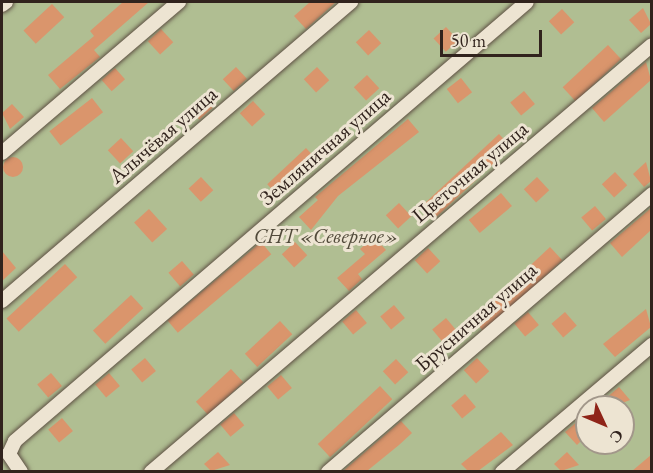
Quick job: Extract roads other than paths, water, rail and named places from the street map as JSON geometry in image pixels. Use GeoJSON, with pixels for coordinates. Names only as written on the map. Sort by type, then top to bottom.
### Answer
{"type":"FeatureCollection","features":[{"type":"Feature","properties":{"kind":"street"},"geometry":{"type":"LineString","coordinates":[[2,5],[6,2]]}},
{"type":"Feature","properties":{"kind":"street"},"geometry":{"type":"LineString","coordinates":[[2,153],[179,2]]}},
{"type":"Feature","properties":{"kind":"street","name":"Алычёвая улица"},"geometry":{"type":"LineString","coordinates":[[2,301],[351,2]]}},
{"type":"Feature","properties":{"kind":"street","name":"Земляничная улица"},"geometry":{"type":"LineString","coordinates":[[21,471],[9,454],[15,441],[527,2]]}},
{"type":"Feature","properties":{"kind":"street","name":"Цветочная улица"},"geometry":{"type":"LineString","coordinates":[[151,471],[651,45]]}},
{"type":"Feature","properties":{"kind":"street","name":"Брусничная улица"},"geometry":{"type":"LineString","coordinates":[[328,471],[651,194]]}},
{"type":"Feature","properties":{"kind":"street"},"geometry":{"type":"LineString","coordinates":[[502,471],[651,345]]}},
{"type":"Feature","properties":{"kind":"park label","name":"СНТ «Северное»"},"geometry":{"type":"Point","coordinates":[326,236]}}]}
